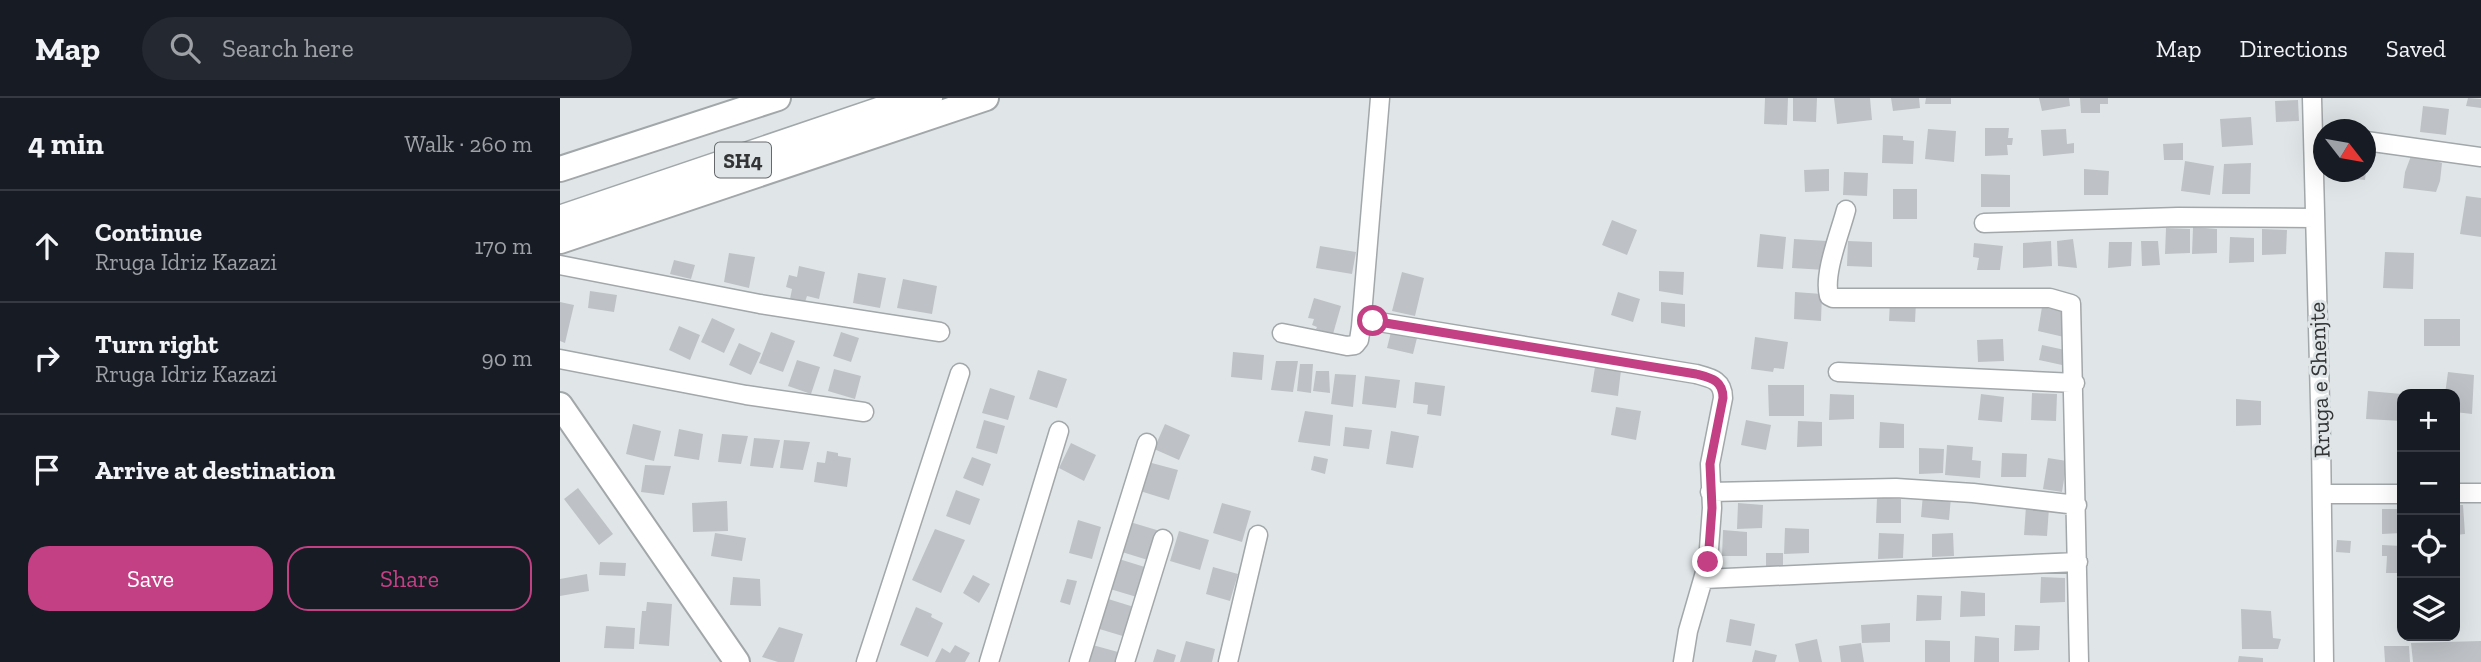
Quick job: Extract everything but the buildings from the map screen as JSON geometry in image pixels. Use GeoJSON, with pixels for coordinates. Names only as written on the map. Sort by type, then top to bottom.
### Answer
{"type":"FeatureCollection","features":[{"type":"Feature","properties":{"kind":"highway","name":"SH4"},"geometry":{"type":"LineString","coordinates":[[560,200],[866,98]]}},
{"type":"Feature","properties":{"kind":"highway","name":"SH4"},"geometry":{"type":"LineString","coordinates":[[560,222],[926,98]]}},
{"type":"Feature","properties":{"kind":"street"},"geometry":{"type":"LineString","coordinates":[[560,169],[778,98]]}},
{"type":"Feature","properties":{"kind":"street"},"geometry":{"type":"LineString","coordinates":[[560,241],[986,98]]}},
{"type":"Feature","properties":{"kind":"street"},"geometry":{"type":"LineString","coordinates":[[1283,333],[1347,346],[1355,345],[1359,340],[1380,98]]}},
{"type":"Feature","properties":{"kind":"street","name":"Rruga e Shenjte"},"geometry":{"type":"LineString","coordinates":[[2312,98],[2315,119]]}},
{"type":"Feature","properties":{"kind":"street"},"geometry":{"type":"LineString","coordinates":[[2376,143],[2481,158]]}},
{"type":"Feature","properties":{"kind":"street","name":"Rruga e Shenjte"},"geometry":{"type":"LineString","coordinates":[[2316,182],[2324,662]]}},
{"type":"Feature","properties":{"kind":"street"},"geometry":{"type":"LineString","coordinates":[[1846,210],[1829,273],[1829,296],[1840,299],[2050,298],[2071,304],[2080,662]]}},
{"type":"Feature","properties":{"kind":"street"},"geometry":{"type":"LineString","coordinates":[[1984,223],[2178,216],[2315,218]]}},
{"type":"Feature","properties":{"kind":"street"},"geometry":{"type":"LineString","coordinates":[[560,265],[760,303],[940,332]]}},
{"type":"Feature","properties":{"kind":"street"},"geometry":{"type":"LineString","coordinates":[[1361,327],[1373,321],[1716,379],[1723,388],[1723,398],[1710,464],[1711,538],[1704,579],[1688,631],[1683,662]]}},
{"type":"Feature","properties":{"kind":"street"},"geometry":{"type":"LineString","coordinates":[[560,359],[746,395],[864,412]]}},
{"type":"Feature","properties":{"kind":"street"},"geometry":{"type":"LineString","coordinates":[[1838,372],[2075,383]]}},
{"type":"Feature","properties":{"kind":"street"},"geometry":{"type":"LineString","coordinates":[[866,662],[960,373]]}},
{"type":"Feature","properties":{"kind":"street"},"geometry":{"type":"LineString","coordinates":[[560,405],[725,658]]}},
{"type":"Feature","properties":{"kind":"street"},"geometry":{"type":"LineString","coordinates":[[989,662],[1059,431]]}},
{"type":"Feature","properties":{"kind":"street"},"geometry":{"type":"LineString","coordinates":[[1079,662],[1147,443]]}},
{"type":"Feature","properties":{"kind":"street"},"geometry":{"type":"LineString","coordinates":[[1710,492],[1896,488],[1973,493],[2077,505]]}},
{"type":"Feature","properties":{"kind":"street"},"geometry":{"type":"LineString","coordinates":[[2460,493],[2481,493]]}},
{"type":"Feature","properties":{"kind":"street"},"geometry":{"type":"LineString","coordinates":[[2322,494],[2397,494]]}},
{"type":"Feature","properties":{"kind":"street"},"geometry":{"type":"LineString","coordinates":[[1228,662],[1258,535]]}},
{"type":"Feature","properties":{"kind":"street"},"geometry":{"type":"LineString","coordinates":[[1125,662],[1163,539]]}},
{"type":"Feature","properties":{"kind":"street"},"geometry":{"type":"LineString","coordinates":[[1704,579],[2078,562]]}},
{"type":"Feature","properties":{"kind":"route"},"geometry":{"type":"LineString","coordinates":[[1373,321],[1716,379],[1723,388],[1723,398],[1710,464],[1712,508],[1708,562]]}}]}
